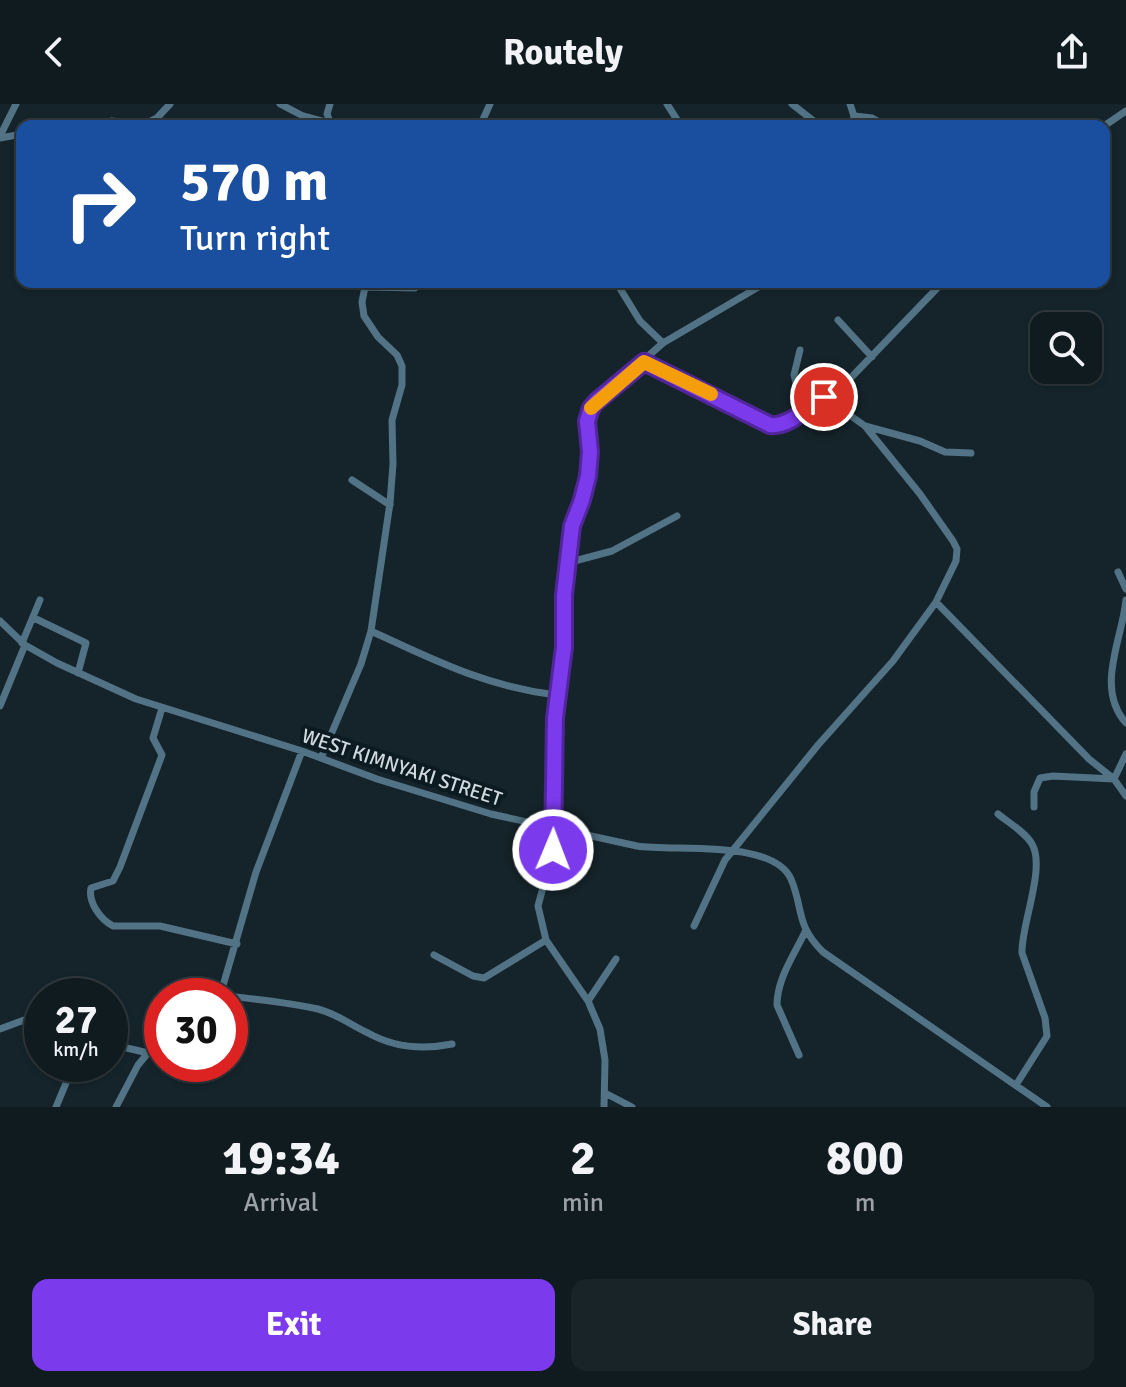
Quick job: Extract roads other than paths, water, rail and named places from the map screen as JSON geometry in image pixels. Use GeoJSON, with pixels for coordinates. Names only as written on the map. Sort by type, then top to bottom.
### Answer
{"type":"FeatureCollection","features":[{"type":"Feature","properties":{"kind":"street"},"geometry":{"type":"LineString","coordinates":[[0,137],[16,104]]}},
{"type":"Feature","properties":{"kind":"street"},"geometry":{"type":"LineString","coordinates":[[153,120],[170,104]]}},
{"type":"Feature","properties":{"kind":"street"},"geometry":{"type":"LineString","coordinates":[[280,104],[317,120]]}},
{"type":"Feature","properties":{"kind":"street"},"geometry":{"type":"LineString","coordinates":[[792,104],[812,120]]}},
{"type":"Feature","properties":{"kind":"street"},"geometry":{"type":"LineString","coordinates":[[850,104],[853,120]]}},
{"type":"Feature","properties":{"kind":"street"},"geometry":{"type":"LineString","coordinates":[[854,116],[876,120]]}},
{"type":"Feature","properties":{"kind":"street"},"geometry":{"type":"LineString","coordinates":[[321,758],[361,664],[371,631],[390,505],[392,420],[402,385],[402,366],[397,355],[378,337],[364,316],[362,302],[365,288]]}},
{"type":"Feature","properties":{"kind":"street"},"geometry":{"type":"LineString","coordinates":[[620,288],[640,321],[663,343]]}},
{"type":"Feature","properties":{"kind":"street"},"geometry":{"type":"LineString","coordinates":[[604,1107],[605,1060],[600,1029],[588,1001],[546,940],[538,906],[551,862],[556,695],[564,647],[563,605],[572,526],[588,476],[590,452],[587,421],[591,408],[663,343],[757,288]]}},
{"type":"Feature","properties":{"kind":"street"},"geometry":{"type":"LineString","coordinates":[[644,362],[770,425],[783,424],[843,386],[937,288]]}},
{"type":"Feature","properties":{"kind":"street"},"geometry":{"type":"LineString","coordinates":[[838,320],[872,357]]}},
{"type":"Feature","properties":{"kind":"street"},"geometry":{"type":"LineString","coordinates":[[800,350],[794,375],[803,410]]}},
{"type":"Feature","properties":{"kind":"street"},"geometry":{"type":"LineString","coordinates":[[694,926],[721,867],[733,850],[818,745],[893,661],[936,602],[953,569],[957,549],[943,525],[865,426],[824,397]]}},
{"type":"Feature","properties":{"kind":"street"},"geometry":{"type":"LineString","coordinates":[[865,426],[920,441],[945,452],[971,453]]}},
{"type":"Feature","properties":{"kind":"street"},"geometry":{"type":"LineString","coordinates":[[352,480],[390,505]]}},
{"type":"Feature","properties":{"kind":"street"},"geometry":{"type":"LineString","coordinates":[[567,563],[614,550],[677,516]]}},
{"type":"Feature","properties":{"kind":"street"},"geometry":{"type":"LineString","coordinates":[[1118,572],[1126,589]]}},
{"type":"Feature","properties":{"kind":"street"},"geometry":{"type":"LineString","coordinates":[[0,706],[40,600]]}},
{"type":"Feature","properties":{"kind":"street"},"geometry":{"type":"LineString","coordinates":[[1126,600],[1113,661],[1112,689],[1114,708],[1126,723]]}},
{"type":"Feature","properties":{"kind":"street"},"geometry":{"type":"LineString","coordinates":[[936,602],[1089,759],[1114,779],[1126,796]]}},
{"type":"Feature","properties":{"kind":"street"},"geometry":{"type":"LineString","coordinates":[[34,618],[85,641],[87,645],[78,673]]}},
{"type":"Feature","properties":{"kind":"street","name":"WEST KIMNYAKI STREET"},"geometry":{"type":"LineString","coordinates":[[0,621],[23,644],[78,673],[162,708],[302,751],[377,779],[491,814],[661,849],[733,850],[760,855],[781,865],[792,883],[805,932]]}},
{"type":"Feature","properties":{"kind":"street"},"geometry":{"type":"LineString","coordinates":[[371,631],[466,675],[511,689],[556,695]]}},
{"type":"Feature","properties":{"kind":"street"},"geometry":{"type":"LineString","coordinates":[[162,708],[153,738],[162,755],[120,867],[113,881],[91,888],[90,898],[101,917],[113,926],[160,926],[237,944]]}},
{"type":"Feature","properties":{"kind":"street"},"geometry":{"type":"LineString","coordinates":[[226,978],[256,872],[302,751]]}},
{"type":"Feature","properties":{"kind":"street"},"geometry":{"type":"LineString","coordinates":[[1114,779],[1126,754]]}},
{"type":"Feature","properties":{"kind":"street"},"geometry":{"type":"LineString","coordinates":[[1034,807],[1036,785],[1042,777],[1114,779]]}},
{"type":"Feature","properties":{"kind":"street"},"geometry":{"type":"LineString","coordinates":[[998,814],[1024,835],[1035,853],[1032,900],[1022,953],[1047,1028],[1045,1043],[1016,1085]]}},
{"type":"Feature","properties":{"kind":"street"},"geometry":{"type":"LineString","coordinates":[[799,1055],[777,1005],[777,996],[805,932],[832,959],[1047,1107]]}},
{"type":"Feature","properties":{"kind":"street"},"geometry":{"type":"LineString","coordinates":[[434,955],[473,976],[484,978],[546,940]]}},
{"type":"Feature","properties":{"kind":"street"},"geometry":{"type":"LineString","coordinates":[[588,1001],[616,959]]}},
{"type":"Feature","properties":{"kind":"street"},"geometry":{"type":"LineString","coordinates":[[248,999],[317,1009],[388,1042],[409,1047],[452,1044]]}},
{"type":"Feature","properties":{"kind":"street"},"geometry":{"type":"LineString","coordinates":[[0,1029],[24,1020]]}},
{"type":"Feature","properties":{"kind":"street"},"geometry":{"type":"LineString","coordinates":[[116,1107],[131,1075],[144,1058]]}},
{"type":"Feature","properties":{"kind":"street"},"geometry":{"type":"LineString","coordinates":[[56,1107],[66,1082]]}},
{"type":"Feature","properties":{"kind":"street"},"geometry":{"type":"LineString","coordinates":[[605,1093],[632,1107]]}}]}
